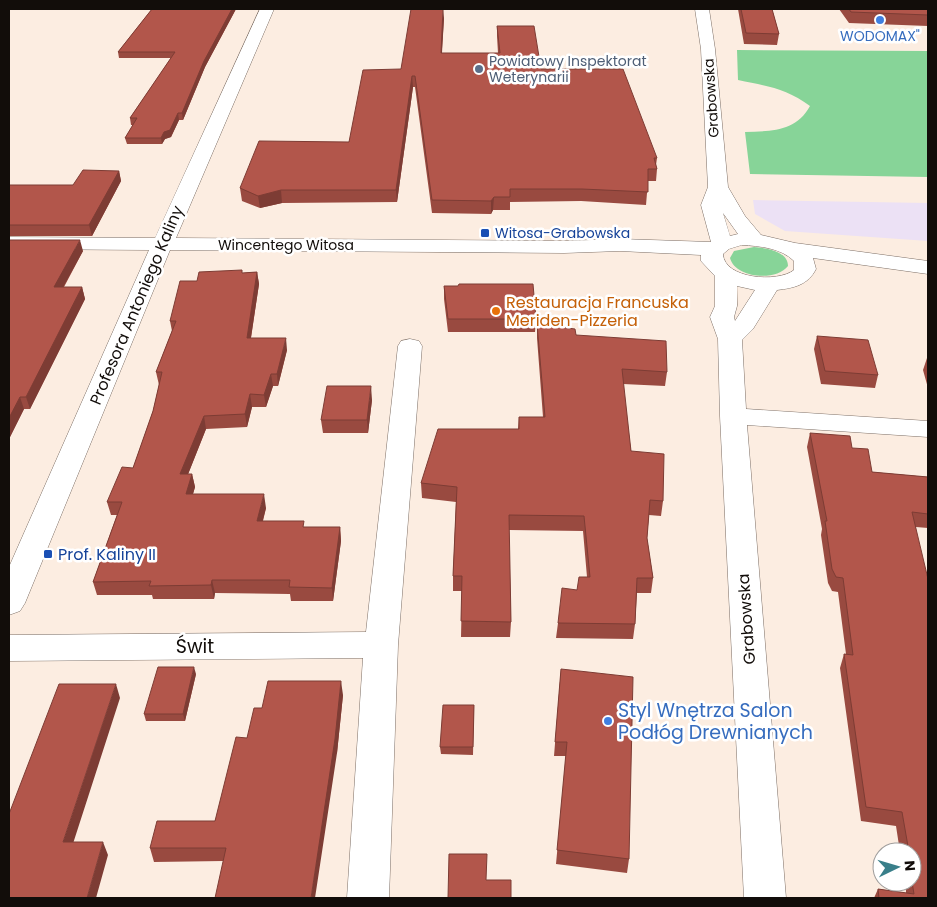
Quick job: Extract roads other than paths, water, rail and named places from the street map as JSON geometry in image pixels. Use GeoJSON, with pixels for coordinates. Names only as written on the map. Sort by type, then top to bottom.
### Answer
{"type":"FeatureCollection","features":[{"type":"Feature","properties":{"kind":"street","name":"Profesora Antoniego Kaliny"},"geometry":{"type":"LineString","coordinates":[[9,603],[162,245],[267,9]]}},
{"type":"Feature","properties":{"kind":"street","name":"Grabowska"},"geometry":{"type":"LineString","coordinates":[[702,9],[708,49],[718,187],[738,219],[754,239]]}},
{"type":"Feature","properties":{"kind":"street","name":"Grabowska"},"geometry":{"type":"LineString","coordinates":[[718,187],[710,204],[726,306],[722,317],[730,339],[733,416],[764,898]]}},
{"type":"Feature","properties":{"kind":"street"},"geometry":{"type":"LineString","coordinates":[[801,276],[805,269],[805,262],[800,255],[774,242],[754,239],[736,240],[719,259],[746,282],[770,285],[788,282],[801,276],[928,267]]}},
{"type":"Feature","properties":{"kind":"street","name":"Wincentego Witosa"},"geometry":{"type":"LineString","coordinates":[[9,243],[564,247],[719,259]]}},
{"type":"Feature","properties":{"kind":"street"},"geometry":{"type":"LineString","coordinates":[[791,249],[928,267]]}},
{"type":"Feature","properties":{"kind":"street"},"geometry":{"type":"LineString","coordinates":[[730,339],[746,324],[770,285]]}},
{"type":"Feature","properties":{"kind":"street"},"geometry":{"type":"LineString","coordinates":[[368,898],[381,645],[410,346]]}},
{"type":"Feature","properties":{"kind":"street"},"geometry":{"type":"LineString","coordinates":[[733,416],[928,429]]}},
{"type":"Feature","properties":{"kind":"street","name":"Świt"},"geometry":{"type":"LineString","coordinates":[[9,648],[381,645]]}},
{"type":"Feature","properties":{"kind":"place","name":"WODOMAX\""},"geometry":{"type":"Point","coordinates":[880,20]}},
{"type":"Feature","properties":{"kind":"place","name":"Powiatowy Inspektorat Weterynarii"},"geometry":{"type":"Point","coordinates":[479,69]}},
{"type":"Feature","properties":{"kind":"place","name":"Witosa-Grabowska"},"geometry":{"type":"Point","coordinates":[485,233]}},
{"type":"Feature","properties":{"kind":"place","name":"Restauracja Francuska Meriden-Pizzeria"},"geometry":{"type":"Point","coordinates":[496,311]}},
{"type":"Feature","properties":{"kind":"place","name":"Prof. Kaliny II"},"geometry":{"type":"Point","coordinates":[48,554]}},
{"type":"Feature","properties":{"kind":"place","name":"Styl Wnętrza Salon Podłóg Drewnianych"},"geometry":{"type":"Point","coordinates":[608,721]}}]}
